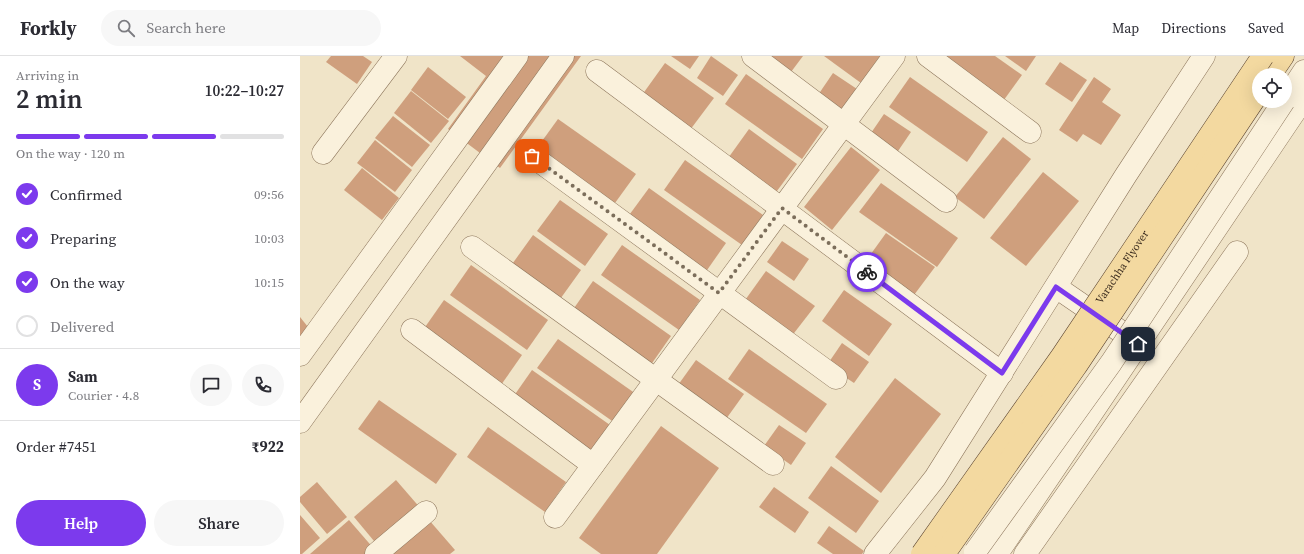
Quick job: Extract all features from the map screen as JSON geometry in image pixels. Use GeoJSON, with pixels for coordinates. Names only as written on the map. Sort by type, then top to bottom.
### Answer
{"type":"FeatureCollection","features":[{"type":"Feature","properties":{"kind":"main road","name":"Varachha Flyover"},"geometry":{"type":"LineString","coordinates":[[922,554],[1062,356],[1263,56]]}},
{"type":"Feature","properties":{"kind":"main road"},"geometry":{"type":"LineString","coordinates":[[1275,68],[1283,56]]}},
{"type":"Feature","properties":{"kind":"main road","name":"Varachha Flyover"},"geometry":{"type":"LineString","coordinates":[[944,554],[1076,366],[1252,102]]}},
{"type":"Feature","properties":{"kind":"street"},"geometry":{"type":"LineString","coordinates":[[323,153],[396,56]]}},
{"type":"Feature","properties":{"kind":"street"},"geometry":{"type":"LineString","coordinates":[[300,355],[517,56]]}},
{"type":"Feature","properties":{"kind":"street"},"geometry":{"type":"LineString","coordinates":[[300,422],[563,56]]}},
{"type":"Feature","properties":{"kind":"street"},"geometry":{"type":"LineString","coordinates":[[753,56],[946,201]]}},
{"type":"Feature","properties":{"kind":"street"},"geometry":{"type":"LineString","coordinates":[[555,517],[894,56]]}},
{"type":"Feature","properties":{"kind":"street"},"geometry":{"type":"LineString","coordinates":[[928,56],[1030,132]]}},
{"type":"Feature","properties":{"kind":"street"},"geometry":{"type":"LineString","coordinates":[[875,554],[935,478],[1204,56]]}},
{"type":"Feature","properties":{"kind":"street"},"geometry":{"type":"LineString","coordinates":[[597,71],[1002,373]]}},
{"type":"Feature","properties":{"kind":"street"},"geometry":{"type":"LineString","coordinates":[[1292,89],[1304,71]]}},
{"type":"Feature","properties":{"kind":"street"},"geometry":{"type":"LineString","coordinates":[[982,553],[1001,548],[1304,98]]}},
{"type":"Feature","properties":{"kind":"street"},"geometry":{"type":"LineString","coordinates":[[982,553],[1280,108]]}},
{"type":"Feature","properties":{"kind":"street"},"geometry":{"type":"LineString","coordinates":[[532,156],[836,378]]}},
{"type":"Feature","properties":{"kind":"street"},"geometry":{"type":"LineString","coordinates":[[472,247],[773,464]]}},
{"type":"Feature","properties":{"kind":"street"},"geometry":{"type":"LineString","coordinates":[[1026,554],[1237,252]]}},
{"type":"Feature","properties":{"kind":"street"},"geometry":{"type":"LineString","coordinates":[[1056,287],[1138,344]]}},
{"type":"Feature","properties":{"kind":"street"},"geometry":{"type":"LineString","coordinates":[[412,330],[593,465]]}},
{"type":"Feature","properties":{"kind":"street"},"geometry":{"type":"LineString","coordinates":[[376,554],[426,512]]}},
{"type":"Feature","properties":{"kind":"building"},"geometry":{"type":"Polygon","coordinates":[[[331,56],[363,56],[372,62],[357,84],[326,62],[331,56]]]}},
{"type":"Feature","properties":{"kind":"building"},"geometry":{"type":"Polygon","coordinates":[[[460,56],[581,56],[500,168],[448,129],[486,76],[460,56]]]}},
{"type":"Feature","properties":{"kind":"building"},"geometry":{"type":"Polygon","coordinates":[[[671,56],[699,56],[690,69],[671,56]]]}},
{"type":"Feature","properties":{"kind":"building"},"geometry":{"type":"Polygon","coordinates":[[[711,56],[738,75],[723,96],[697,78],[711,56]]]}},
{"type":"Feature","properties":{"kind":"building"},"geometry":{"type":"Polygon","coordinates":[[[760,56],[803,56],[788,76],[760,56]]]}},
{"type":"Feature","properties":{"kind":"building"},"geometry":{"type":"Polygon","coordinates":[[[824,56],[880,56],[861,83],[824,56]]]}},
{"type":"Feature","properties":{"kind":"building"},"geometry":{"type":"Polygon","coordinates":[[[932,56],[995,56],[1022,75],[1001,104],[932,56]]]}},
{"type":"Feature","properties":{"kind":"building"},"geometry":{"type":"Polygon","coordinates":[[[1005,56],[1036,56],[1026,71],[1005,56]]]}},
{"type":"Feature","properties":{"kind":"building"},"geometry":{"type":"Polygon","coordinates":[[[1060,62],[1087,80],[1072,102],[1045,84],[1060,62]]]}},
{"type":"Feature","properties":{"kind":"building"},"geometry":{"type":"Polygon","coordinates":[[[665,63],[714,98],[690,130],[642,95],[665,63]]]}},
{"type":"Feature","properties":{"kind":"building"},"geometry":{"type":"Polygon","coordinates":[[[428,67],[466,97],[448,119],[411,90],[428,67]]]}},
{"type":"Feature","properties":{"kind":"building"},"geometry":{"type":"Polygon","coordinates":[[[833,73],[860,91],[845,113],[818,95],[833,73]]]}},
{"type":"Feature","properties":{"kind":"building"},"geometry":{"type":"Polygon","coordinates":[[[746,74],[823,129],[802,159],[725,104],[746,74]]]}},
{"type":"Feature","properties":{"kind":"building"},"geometry":{"type":"Polygon","coordinates":[[[910,77],[988,132],[967,162],[889,107],[910,77]]]}},
{"type":"Feature","properties":{"kind":"building"},"geometry":{"type":"Polygon","coordinates":[[[1094,77],[1111,89],[1102,102],[1121,115],[1101,145],[1083,134],[1077,142],[1059,130],[1094,77]]]}},
{"type":"Feature","properties":{"kind":"building"},"geometry":{"type":"Polygon","coordinates":[[[411,91],[449,121],[431,143],[394,113],[411,91]]]}},
{"type":"Feature","properties":{"kind":"building"},"geometry":{"type":"Polygon","coordinates":[[[884,114],[911,132],[896,154],[869,136],[884,114]]]}},
{"type":"Feature","properties":{"kind":"building"},"geometry":{"type":"Polygon","coordinates":[[[393,116],[430,145],[412,167],[375,138],[393,116]]]}},
{"type":"Feature","properties":{"kind":"building"},"geometry":{"type":"Polygon","coordinates":[[[558,119],[636,174],[615,203],[537,148],[558,119]]]}},
{"type":"Feature","properties":{"kind":"building"},"geometry":{"type":"Polygon","coordinates":[[[749,129],[797,164],[774,195],[726,161],[749,129]]]}},
{"type":"Feature","properties":{"kind":"building"},"geometry":{"type":"Polygon","coordinates":[[[1003,137],[1031,159],[984,219],[955,197],[1003,137]]]}},
{"type":"Feature","properties":{"kind":"building"},"geometry":{"type":"Polygon","coordinates":[[[375,140],[412,170],[395,192],[357,163],[375,140]]]}},
{"type":"Feature","properties":{"kind":"building"},"geometry":{"type":"Polygon","coordinates":[[[851,147],[880,170],[832,230],[804,207],[851,147]]]}},
{"type":"Feature","properties":{"kind":"building"},"geometry":{"type":"Polygon","coordinates":[[[685,160],[763,215],[742,245],[664,190],[685,160]]]}},
{"type":"Feature","properties":{"kind":"building"},"geometry":{"type":"Polygon","coordinates":[[[362,168],[399,198],[382,220],[344,190],[362,168]]]}},
{"type":"Feature","properties":{"kind":"building"},"geometry":{"type":"Polygon","coordinates":[[[1043,172],[1079,201],[1026,266],[990,238],[1043,172]]]}},
{"type":"Feature","properties":{"kind":"building"},"geometry":{"type":"Polygon","coordinates":[[[881,183],[958,238],[937,267],[859,212],[881,183]]]}},
{"type":"Feature","properties":{"kind":"building"},"geometry":{"type":"Polygon","coordinates":[[[649,188],[726,243],[705,273],[627,218],[649,188]]]}},
{"type":"Feature","properties":{"kind":"building"},"geometry":{"type":"Polygon","coordinates":[[[560,200],[608,234],[585,266],[537,231],[560,200]]]}},
{"type":"Feature","properties":{"kind":"building"},"geometry":{"type":"Polygon","coordinates":[[[886,233],[935,267],[911,299],[863,265],[886,233]]]}},
{"type":"Feature","properties":{"kind":"building"},"geometry":{"type":"Polygon","coordinates":[[[533,235],[581,270],[558,302],[510,267],[533,235]]]}},
{"type":"Feature","properties":{"kind":"building"},"geometry":{"type":"Polygon","coordinates":[[[782,241],[809,259],[794,281],[767,262],[782,241]]]}},
{"type":"Feature","properties":{"kind":"building"},"geometry":{"type":"Polygon","coordinates":[[[622,245],[700,300],[679,330],[601,275],[622,245]]]}},
{"type":"Feature","properties":{"kind":"building"},"geometry":{"type":"Polygon","coordinates":[[[471,265],[548,320],[527,350],[450,295],[471,265]]]}},
{"type":"Feature","properties":{"kind":"building"},"geometry":{"type":"Polygon","coordinates":[[[766,271],[815,306],[791,337],[743,303],[766,271]]]}},
{"type":"Feature","properties":{"kind":"building"},"geometry":{"type":"Polygon","coordinates":[[[593,281],[671,336],[650,366],[572,311],[593,281]]]}},
{"type":"Feature","properties":{"kind":"building"},"geometry":{"type":"Polygon","coordinates":[[[844,290],[892,324],[869,356],[822,321],[844,290]]]}},
{"type":"Feature","properties":{"kind":"building"},"geometry":{"type":"Polygon","coordinates":[[[444,300],[522,355],[501,385],[423,330],[444,300]]]}},
{"type":"Feature","properties":{"kind":"building"},"geometry":{"type":"Polygon","coordinates":[[[300,317],[312,332],[300,341],[300,317]]]}},
{"type":"Feature","properties":{"kind":"building"},"geometry":{"type":"Polygon","coordinates":[[[558,339],[636,394],[615,423],[537,368],[558,339]]]}},
{"type":"Feature","properties":{"kind":"building"},"geometry":{"type":"Polygon","coordinates":[[[842,343],[869,362],[854,383],[827,365],[842,343]]]}},
{"type":"Feature","properties":{"kind":"building"},"geometry":{"type":"Polygon","coordinates":[[[749,349],[827,404],[806,433],[728,379],[749,349]]]}},
{"type":"Feature","properties":{"kind":"building"},"geometry":{"type":"Polygon","coordinates":[[[696,360],[744,394],[721,426],[673,392],[696,360]]]}},
{"type":"Feature","properties":{"kind":"building"},"geometry":{"type":"Polygon","coordinates":[[[532,370],[610,425],[589,455],[511,400],[532,370]]]}},
{"type":"Feature","properties":{"kind":"building"},"geometry":{"type":"Polygon","coordinates":[[[895,378],[941,414],[881,493],[835,457],[895,378]]]}},
{"type":"Feature","properties":{"kind":"building"},"geometry":{"type":"Polygon","coordinates":[[[379,400],[457,454],[436,484],[358,429],[379,400]]]}},
{"type":"Feature","properties":{"kind":"building"},"geometry":{"type":"Polygon","coordinates":[[[779,425],[806,443],[791,465],[764,446],[779,425]]]}},
{"type":"Feature","properties":{"kind":"building"},"geometry":{"type":"Polygon","coordinates":[[[661,426],[719,468],[657,554],[601,554],[579,538],[661,426]]]}},
{"type":"Feature","properties":{"kind":"building"},"geometry":{"type":"Polygon","coordinates":[[[488,427],[566,482],[545,512],[467,457],[488,427]]]}},
{"type":"Feature","properties":{"kind":"building"},"geometry":{"type":"Polygon","coordinates":[[[831,466],[879,501],[856,533],[808,498],[831,466]]]}},
{"type":"Feature","properties":{"kind":"building"},"geometry":{"type":"Polygon","coordinates":[[[396,480],[422,510],[379,547],[354,517],[396,480]]]}},
{"type":"Feature","properties":{"kind":"building"},"geometry":{"type":"Polygon","coordinates":[[[317,482],[347,517],[327,534],[300,502],[300,497],[317,482]]]}},
{"type":"Feature","properties":{"kind":"building"},"geometry":{"type":"Polygon","coordinates":[[[774,487],[809,512],[795,533],[759,507],[774,487]]]}},
{"type":"Feature","properties":{"kind":"building"},"geometry":{"type":"Polygon","coordinates":[[[300,515],[320,538],[302,554],[300,554],[300,515]]]}},
{"type":"Feature","properties":{"kind":"building"},"geometry":{"type":"Polygon","coordinates":[[[349,520],[375,550],[370,554],[310,554],[349,520]]]}},
{"type":"Feature","properties":{"kind":"building"},"geometry":{"type":"Polygon","coordinates":[[[429,520],[455,550],[450,554],[390,554],[429,520]]]}},
{"type":"Feature","properties":{"kind":"building"},"geometry":{"type":"Polygon","coordinates":[[[829,526],[864,551],[862,554],[833,554],[817,543],[829,526]]]}},
{"type":"Feature","properties":{"kind":"way so far"},"geometry":{"type":"LineString","coordinates":[[532,156],[719,293],[782,208],[867,272]]}},
{"type":"Feature","properties":{"kind":"route"},"geometry":{"type":"LineString","coordinates":[[867,272],[1002,373],[1056,287],[1138,344]]}}]}
